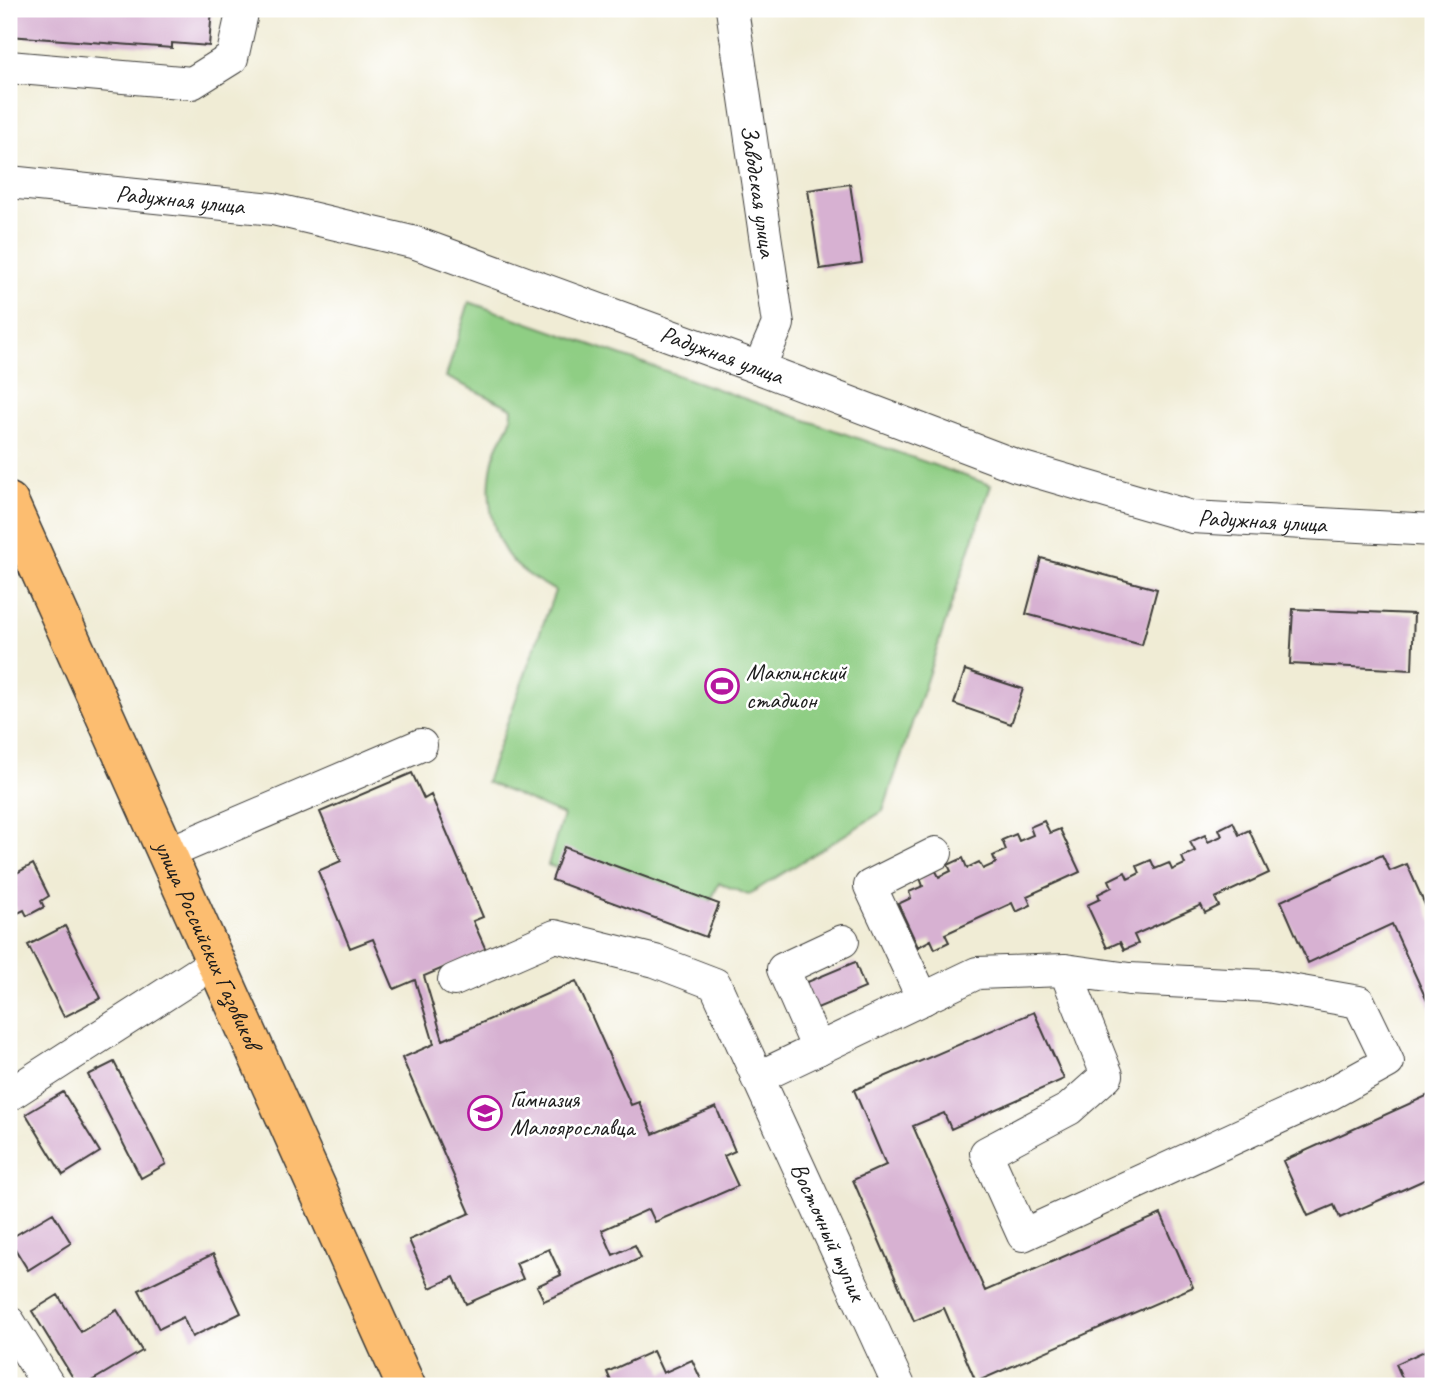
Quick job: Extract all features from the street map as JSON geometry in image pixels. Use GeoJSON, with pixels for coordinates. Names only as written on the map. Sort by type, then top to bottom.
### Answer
{"type":"FeatureCollection","features":[{"type":"Feature","properties":{"kind":"main road","name":"улица Российских Газовиков"},"geometry":{"type":"LineString","coordinates":[[9,502],[406,1386]]}},
{"type":"Feature","properties":{"kind":"street"},"geometry":{"type":"LineString","coordinates":[[9,67],[192,82],[232,58],[243,9]]}},
{"type":"Feature","properties":{"kind":"street","name":"Заводская улица"},"geometry":{"type":"LineString","coordinates":[[732,9],[778,324],[760,368]]}},
{"type":"Feature","properties":{"kind":"street","name":"Радужная улица"},"geometry":{"type":"LineString","coordinates":[[9,182],[273,209],[416,243],[760,368],[1017,466],[1192,517],[1433,530]]}},
{"type":"Feature","properties":{"kind":"street"},"geometry":{"type":"LineString","coordinates":[[168,853],[421,745]]}},
{"type":"Feature","properties":{"kind":"street"},"geometry":{"type":"LineString","coordinates":[[923,999],[870,886],[936,853]]}},
{"type":"Feature","properties":{"kind":"street","name":"Восточный тупик"},"geometry":{"type":"LineString","coordinates":[[454,980],[555,936],[655,961],[715,984],[899,1386]]}},
{"type":"Feature","properties":{"kind":"street"},"geometry":{"type":"LineString","coordinates":[[818,1049],[783,970],[844,941]]}},
{"type":"Feature","properties":{"kind":"street"},"geometry":{"type":"LineString","coordinates":[[9,1095],[217,961]]}},
{"type":"Feature","properties":{"kind":"street"},"geometry":{"type":"LineString","coordinates":[[757,1078],[977,973],[1065,970],[1129,979],[1267,986],[1360,1002],[1388,1062],[1330,1094],[1023,1235],[986,1153],[1069,1109],[1107,1075],[1065,970]]}},
{"type":"Feature","properties":{"kind":"street"},"geometry":{"type":"LineString","coordinates":[[9,1322],[49,1386]]}},
{"type":"Feature","properties":{"kind":"green space","name":"Маклинский стадион"},"geometry":{"type":"Polygon","coordinates":[[[469,302],[991,485],[883,811],[748,895],[719,883],[703,917],[548,865],[563,815],[486,782],[555,591],[526,573],[511,559],[502,546],[492,514],[492,463],[509,424],[512,408],[446,377],[469,302]]]}},
{"type":"Feature","properties":{"kind":"building"},"geometry":{"type":"Polygon","coordinates":[[[9,9],[212,9],[209,46],[172,43],[172,48],[9,36],[9,9]]]}},
{"type":"Feature","properties":{"kind":"building"},"geometry":{"type":"Polygon","coordinates":[[[850,184],[862,263],[820,269],[808,190],[850,184]]]}},
{"type":"Feature","properties":{"kind":"building"},"geometry":{"type":"Polygon","coordinates":[[[1041,558],[1157,589],[1142,645],[1026,614],[1041,558]]]}},
{"type":"Feature","properties":{"kind":"building"},"geometry":{"type":"Polygon","coordinates":[[[1293,609],[1414,614],[1412,670],[1290,664],[1293,609]]]}},
{"type":"Feature","properties":{"kind":"building"},"geometry":{"type":"Polygon","coordinates":[[[965,670],[1023,689],[1011,724],[954,704],[965,670]]]}},
{"type":"Feature","properties":{"kind":"building"},"geometry":{"type":"Polygon","coordinates":[[[412,773],[424,799],[431,795],[483,917],[473,921],[486,950],[424,976],[443,1040],[576,981],[631,1105],[639,1102],[653,1134],[716,1107],[735,1151],[724,1156],[738,1186],[655,1222],[649,1209],[602,1230],[613,1255],[635,1245],[641,1258],[544,1301],[537,1286],[561,1275],[549,1249],[516,1263],[523,1279],[466,1304],[454,1277],[430,1288],[409,1240],[470,1213],[402,1058],[434,1044],[415,980],[394,989],[373,939],[350,948],[318,871],[341,861],[320,812],[412,773]]]}},
{"type":"Feature","properties":{"kind":"building"},"geometry":{"type":"Polygon","coordinates":[[[1044,821],[1050,833],[1060,829],[1080,872],[1027,896],[1031,905],[1016,912],[1012,903],[945,934],[949,942],[935,949],[931,940],[918,947],[898,904],[911,898],[909,892],[923,886],[920,878],[936,871],[939,877],[951,871],[948,865],[963,858],[967,868],[979,862],[983,869],[996,863],[993,856],[1006,850],[1002,840],[1016,834],[1019,841],[1033,835],[1030,827],[1044,821]]]}},
{"type":"Feature","properties":{"kind":"building"},"geometry":{"type":"Polygon","coordinates":[[[1233,822],[1239,835],[1249,830],[1269,873],[1215,898],[1219,906],[1205,913],[1201,905],[1134,935],[1138,944],[1124,950],[1120,942],[1107,948],[1087,905],[1100,899],[1098,894],[1112,887],[1109,880],[1125,872],[1128,879],[1140,873],[1137,866],[1151,860],[1155,869],[1169,863],[1172,870],[1185,864],[1182,857],[1195,851],[1190,842],[1205,835],[1208,842],[1222,836],[1219,829],[1233,822]]]}},
{"type":"Feature","properties":{"kind":"building"},"geometry":{"type":"Polygon","coordinates":[[[564,847],[719,904],[706,937],[552,880],[564,847]]]}},
{"type":"Feature","properties":{"kind":"building"},"geometry":{"type":"Polygon","coordinates":[[[1382,855],[1390,871],[1407,864],[1433,923],[1433,1014],[1392,924],[1308,963],[1281,901],[1382,855]]]}},
{"type":"Feature","properties":{"kind":"building"},"geometry":{"type":"Polygon","coordinates":[[[33,864],[49,896],[41,901],[44,907],[27,916],[24,910],[18,913],[9,896],[9,877],[33,864]]]}},
{"type":"Feature","properties":{"kind":"building"},"geometry":{"type":"Polygon","coordinates":[[[65,926],[101,998],[64,1017],[28,945],[65,926]]]}},
{"type":"Feature","properties":{"kind":"building"},"geometry":{"type":"Polygon","coordinates":[[[855,962],[865,988],[815,1009],[805,983],[855,962]]]}},
{"type":"Feature","properties":{"kind":"building"},"geometry":{"type":"Polygon","coordinates":[[[1034,1012],[1064,1079],[951,1129],[944,1113],[913,1126],[985,1291],[1161,1214],[1193,1287],[976,1382],[944,1308],[914,1321],[853,1180],[886,1165],[854,1090],[1034,1012]]]}},
{"type":"Feature","properties":{"kind":"building"},"geometry":{"type":"Polygon","coordinates":[[[114,1062],[166,1164],[141,1178],[88,1075],[114,1062]]]}},
{"type":"Feature","properties":{"kind":"building"},"geometry":{"type":"Polygon","coordinates":[[[63,1092],[100,1152],[63,1175],[26,1114],[63,1092]]]}},
{"type":"Feature","properties":{"kind":"building"},"geometry":{"type":"Polygon","coordinates":[[[1433,1093],[1433,1176],[1340,1218],[1334,1205],[1308,1216],[1283,1161],[1433,1093]]]}},
{"type":"Feature","properties":{"kind":"building"},"geometry":{"type":"Polygon","coordinates":[[[53,1213],[71,1243],[28,1270],[9,1239],[53,1213]]]}},
{"type":"Feature","properties":{"kind":"building"},"geometry":{"type":"Polygon","coordinates":[[[213,1254],[241,1313],[192,1337],[183,1317],[159,1329],[139,1290],[213,1254]]]}},
{"type":"Feature","properties":{"kind":"building"},"geometry":{"type":"Polygon","coordinates":[[[58,1295],[81,1332],[117,1310],[142,1351],[83,1386],[78,1386],[32,1311],[58,1295]]]}},
{"type":"Feature","properties":{"kind":"building"},"geometry":{"type":"Polygon","coordinates":[[[1433,1347],[1433,1386],[1390,1386],[1403,1380],[1396,1364],[1433,1347]]]}},
{"type":"Feature","properties":{"kind":"building"},"geometry":{"type":"Polygon","coordinates":[[[653,1351],[663,1373],[692,1360],[704,1386],[613,1386],[607,1372],[653,1351]]]}},
{"type":"Feature","properties":{"kind":"place","name":"Маклинский стадион"},"geometry":{"type":"Point","coordinates":[722,686]}},
{"type":"Feature","properties":{"kind":"place","name":"Гимназия Малоярославца"},"geometry":{"type":"Point","coordinates":[485,1113]}}]}
